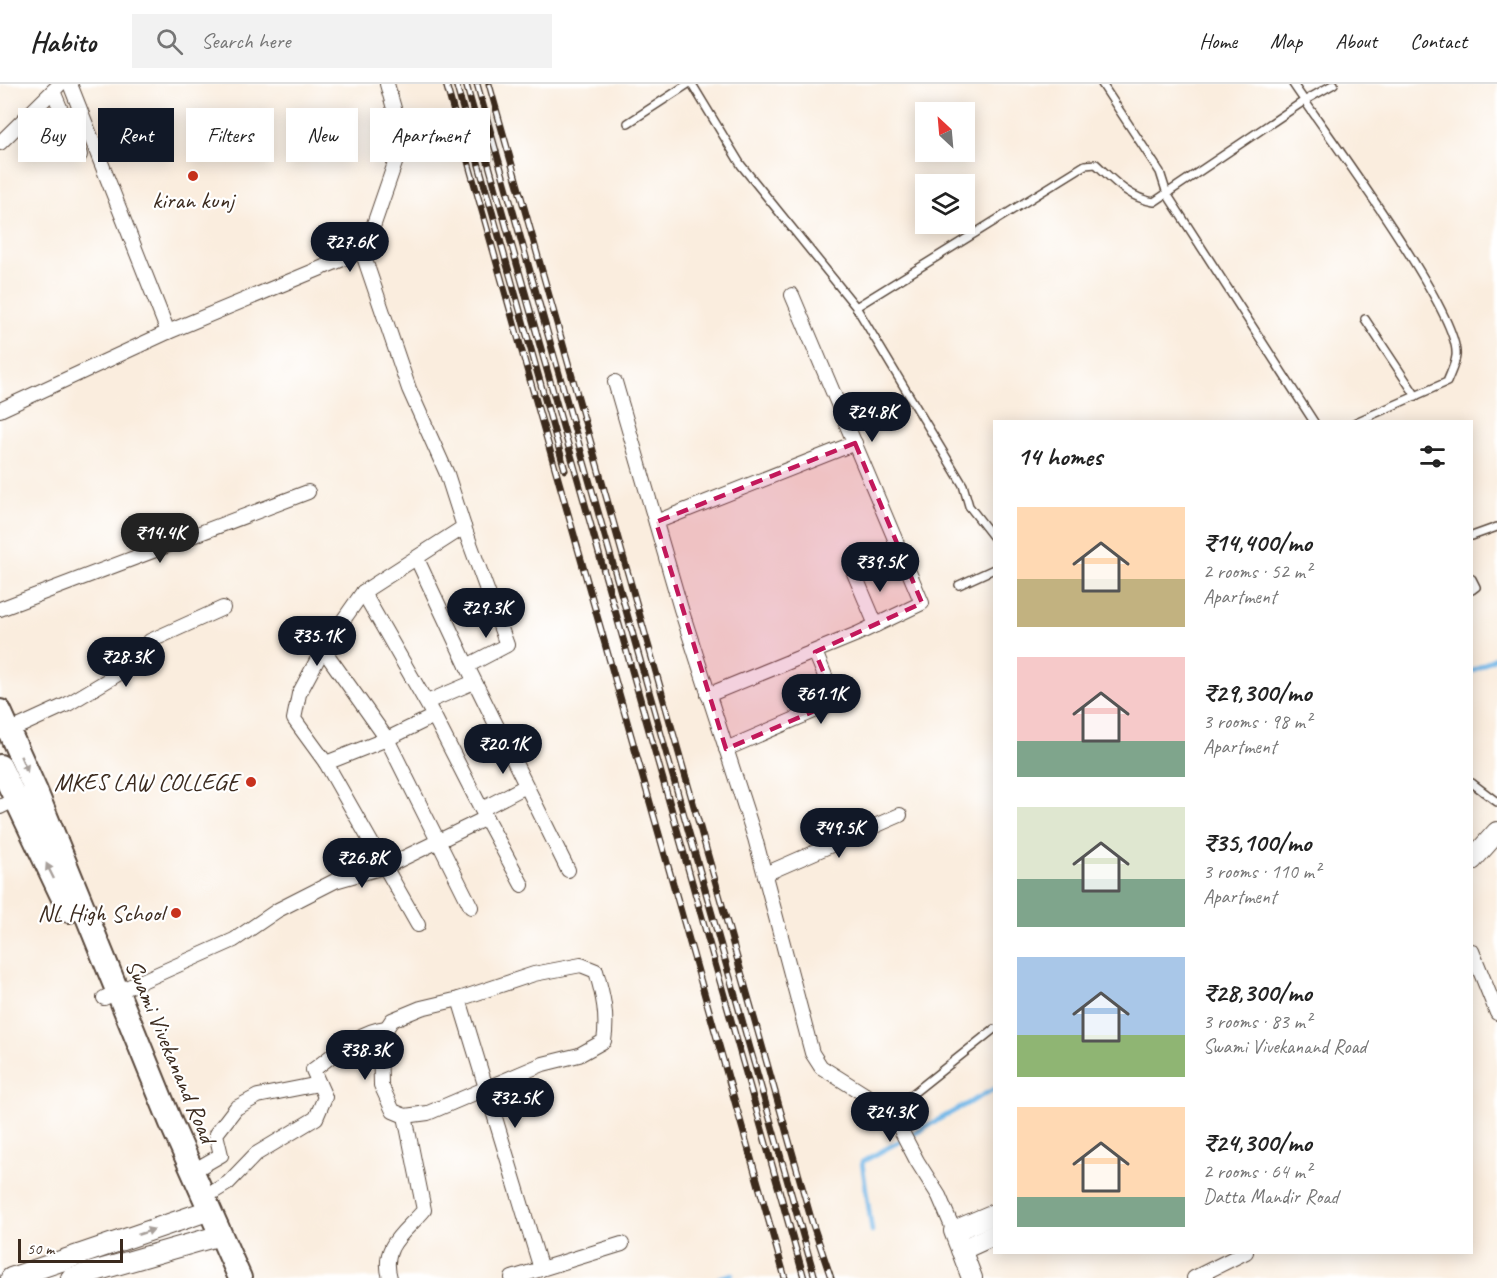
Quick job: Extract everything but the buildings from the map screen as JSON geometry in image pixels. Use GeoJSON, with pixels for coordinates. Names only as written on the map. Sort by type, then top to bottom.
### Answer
{"type":"FeatureCollection","features":[{"type":"Feature","properties":{"kind":"main road","name":"Swami Vivekanand Road"},"geometry":{"type":"LineString","coordinates":[[4,721],[35,789],[111,996],[205,1207]]}},
{"type":"Feature","properties":{"kind":"main road","name":"Swami Vivekanand Road"},"geometry":{"type":"LineString","coordinates":[[0,766],[7,803],[76,924],[193,1171],[230,1278]]}},
{"type":"Feature","properties":{"kind":"main road"},"geometry":{"type":"LineString","coordinates":[[1473,859],[1497,832]]}},
{"type":"Feature","properties":{"kind":"main road"},"geometry":{"type":"LineString","coordinates":[[11,1278],[205,1207]]}},
{"type":"Feature","properties":{"kind":"main road"},"geometry":{"type":"LineString","coordinates":[[972,1278],[954,1231],[993,1214]]}},
{"type":"Feature","properties":{"kind":"main road"},"geometry":{"type":"LineString","coordinates":[[962,1250],[993,1235]]}},
{"type":"Feature","properties":{"kind":"main road"},"geometry":{"type":"LineString","coordinates":[[71,1278],[216,1237]]}},
{"type":"Feature","properties":{"kind":"street"},"geometry":{"type":"LineString","coordinates":[[387,84],[403,140],[374,224],[362,251],[409,389],[447,474],[507,645],[467,666]]}},
{"type":"Feature","properties":{"kind":"street"},"geometry":{"type":"LineString","coordinates":[[62,89],[94,149],[168,332]]}},
{"type":"Feature","properties":{"kind":"street"},"geometry":{"type":"LineString","coordinates":[[0,143],[62,89]]}},
{"type":"Feature","properties":{"kind":"street"},"geometry":{"type":"LineString","coordinates":[[62,89],[78,156],[94,149]]}},
{"type":"Feature","properties":{"kind":"street"},"geometry":{"type":"LineString","coordinates":[[0,410],[168,332],[362,251]]}},
{"type":"Feature","properties":{"kind":"street"},"geometry":{"type":"LineString","coordinates":[[708,695],[815,652],[922,603],[792,295]]}},
{"type":"Feature","properties":{"kind":"street"},"geometry":{"type":"LineString","coordinates":[[615,382],[708,695],[765,874],[812,1053],[821,1067],[891,1111],[917,1161],[939,1196],[954,1231]]}},
{"type":"Feature","properties":{"kind":"street"},"geometry":{"type":"LineString","coordinates":[[656,522],[855,443]]}},
{"type":"Feature","properties":{"kind":"street"},"geometry":{"type":"LineString","coordinates":[[0,609],[308,492]]}},
{"type":"Feature","properties":{"kind":"street"},"geometry":{"type":"LineString","coordinates":[[418,925],[387,866],[326,763],[294,718],[299,694],[323,649],[363,592],[464,527]]}},
{"type":"Feature","properties":{"kind":"street"},"geometry":{"type":"LineString","coordinates":[[417,559],[474,682],[568,870]]}},
{"type":"Feature","properties":{"kind":"street"},"geometry":{"type":"LineString","coordinates":[[854,573],[876,625]]}},
{"type":"Feature","properties":{"kind":"street"},"geometry":{"type":"LineString","coordinates":[[363,592],[427,702],[522,885]]}},
{"type":"Feature","properties":{"kind":"street"},"geometry":{"type":"LineString","coordinates":[[4,721],[68,704],[123,671],[150,641],[223,608]]}},
{"type":"Feature","properties":{"kind":"street"},"geometry":{"type":"LineString","coordinates":[[323,649],[387,739],[471,907]]}},
{"type":"Feature","properties":{"kind":"street"},"geometry":{"type":"LineString","coordinates":[[726,749],[828,705],[833,695],[815,652]]}},
{"type":"Feature","properties":{"kind":"street"},"geometry":{"type":"LineString","coordinates":[[427,702],[474,682]]}},
{"type":"Feature","properties":{"kind":"street"},"geometry":{"type":"LineString","coordinates":[[326,763],[387,739],[434,716]]}},
{"type":"Feature","properties":{"kind":"street"},"geometry":{"type":"LineString","coordinates":[[111,996],[234,940],[278,910],[335,881],[387,866],[439,842],[526,786]]}},
{"type":"Feature","properties":{"kind":"street"},"geometry":{"type":"LineString","coordinates":[[7,803],[35,789]]}},
{"type":"Feature","properties":{"kind":"street"},"geometry":{"type":"LineString","coordinates":[[765,874],[900,815]]}},
{"type":"Feature","properties":{"kind":"street"},"geometry":{"type":"LineString","coordinates":[[1473,953],[1497,1013]]}},
{"type":"Feature","properties":{"kind":"street"},"geometry":{"type":"LineString","coordinates":[[581,965],[596,972],[604,1000],[607,1023],[604,1041],[579,1055],[543,1064],[428,1113],[405,1116],[393,1111],[381,1084],[380,1038],[392,1020],[421,1008],[459,999],[534,974],[581,965]]}},
{"type":"Feature","properties":{"kind":"street"},"geometry":{"type":"LineString","coordinates":[[459,999],[541,1269]]}},
{"type":"Feature","properties":{"kind":"street"},"geometry":{"type":"LineString","coordinates":[[205,1207],[256,1154],[316,1118],[325,1097],[313,1070],[346,1045],[376,1029],[386,1028]]}},
{"type":"Feature","properties":{"kind":"street"},"geometry":{"type":"LineString","coordinates":[[193,1171],[221,1155],[216,1134],[237,1108],[258,1096],[319,1084]]}},
{"type":"Feature","properties":{"kind":"street"},"geometry":{"type":"LineString","coordinates":[[390,1278],[388,1253],[397,1237],[424,1210],[405,1116]]}},
{"type":"Feature","properties":{"kind":"street"},"geometry":{"type":"LineString","coordinates":[[512,1278],[622,1244]]}},
{"type":"Feature","properties":{"kind":"street"},"geometry":{"type":"LineString","coordinates":[[1194,1278],[1242,1254]]}},
{"type":"Feature","properties":{"kind":"lane"},"geometry":{"type":"LineString","coordinates":[[628,123],[690,84],[741,165],[856,307],[963,485],[969,507],[993,537]]}},
{"type":"Feature","properties":{"kind":"lane"},"geometry":{"type":"LineString","coordinates":[[1102,84],[1160,172],[1167,194],[1313,420]]}},
{"type":"Feature","properties":{"kind":"lane"},"geometry":{"type":"LineString","coordinates":[[1293,84],[1426,280],[1450,330],[1457,356],[1448,382],[1361,420]]}},
{"type":"Feature","properties":{"kind":"lane"},"geometry":{"type":"LineString","coordinates":[[856,307],[1085,165],[1096,164],[1118,185],[1139,200],[1154,201],[1304,100],[1334,84]]}},
{"type":"Feature","properties":{"kind":"lane"},"geometry":{"type":"LineString","coordinates":[[1365,319],[1416,396]]}},
{"type":"Feature","properties":{"kind":"lane"},"geometry":{"type":"LineString","coordinates":[[1473,536],[1497,527]]}},
{"type":"Feature","properties":{"kind":"lane"},"geometry":{"type":"LineString","coordinates":[[959,585],[993,569]]}},
{"type":"Feature","properties":{"kind":"lane"},"geometry":{"type":"LineString","coordinates":[[1473,784],[1497,801]]}},
{"type":"Feature","properties":{"kind":"lane"},"geometry":{"type":"LineString","coordinates":[[891,1111],[993,1030]]}},
{"type":"Feature","properties":{"kind":"highlighted area"},"geometry":{"type":"Polygon","coordinates":[[[855,443],[922,603],[815,652],[833,695],[828,705],[726,749],[656,522],[855,443]]]}},
{"type":"Feature","properties":{"kind":"waterway"},"geometry":{"type":"LineString","coordinates":[[1473,670],[1497,657]]}},
{"type":"Feature","properties":{"kind":"waterway"},"geometry":{"type":"LineString","coordinates":[[872,1231],[862,1162],[993,1090]]}},
{"type":"Feature","properties":{"kind":"waterway"},"geometry":{"type":"LineString","coordinates":[[719,1278],[732,1274]]}},
{"type":"Feature","properties":{"kind":"railway"},"geometry":{"type":"LineString","coordinates":[[446,84],[785,1278]]}},
{"type":"Feature","properties":{"kind":"railway"},"geometry":{"type":"LineString","coordinates":[[456,84],[565,470]]}},
{"type":"Feature","properties":{"kind":"railway"},"geometry":{"type":"LineString","coordinates":[[466,84],[804,1278]]}},
{"type":"Feature","properties":{"kind":"railway"},"geometry":{"type":"LineString","coordinates":[[477,84],[815,1278]]}},
{"type":"Feature","properties":{"kind":"railway"},"geometry":{"type":"LineString","coordinates":[[489,84],[812,1222],[831,1278]]}},
{"type":"Feature","properties":{"kind":"place","name":"kiran kunj"},"geometry":{"type":"Point","coordinates":[193,176]}},
{"type":"Feature","properties":{"kind":"place","name":"MKES LAW COLLEGE"},"geometry":{"type":"Point","coordinates":[251,782]}},
{"type":"Feature","properties":{"kind":"place","name":"NL High School"},"geometry":{"type":"Point","coordinates":[176,913]}}]}
